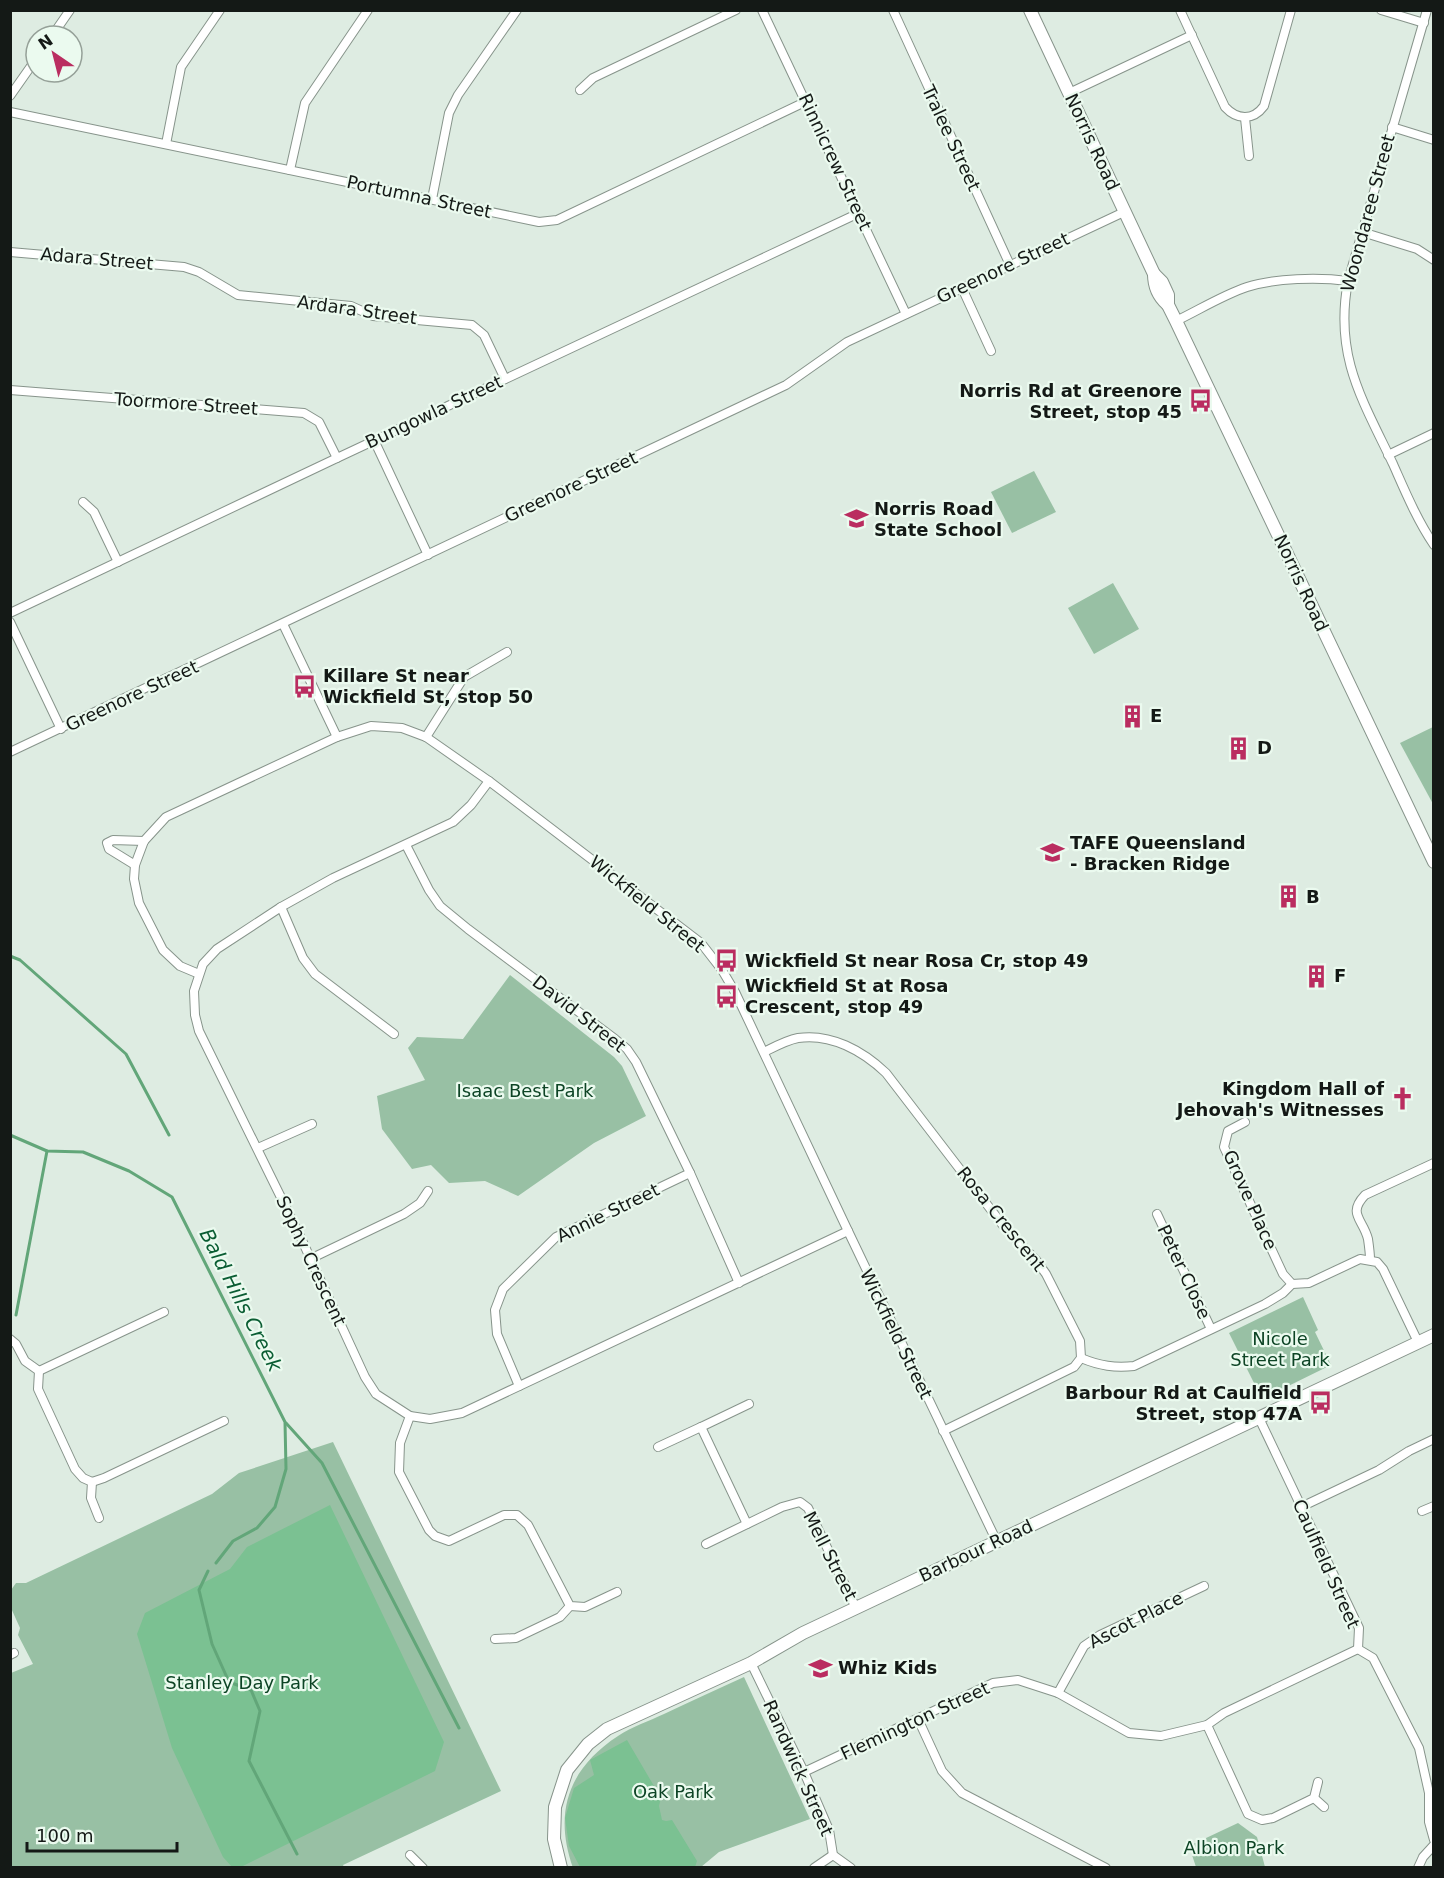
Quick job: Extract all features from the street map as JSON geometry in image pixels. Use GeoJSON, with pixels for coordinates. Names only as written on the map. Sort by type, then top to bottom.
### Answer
{"type":"FeatureCollection","features":[{"type":"Feature","properties":{"kind":"street"},"geometry":{"type":"LineString","coordinates":[[60,24],[70,10]]}},
{"type":"Feature","properties":{"kind":"street"},"geometry":{"type":"LineString","coordinates":[[166,144],[181,67],[220,10]]}},
{"type":"Feature","properties":{"kind":"street"},"geometry":{"type":"LineString","coordinates":[[290,170],[305,103],[368,10]]}},
{"type":"Feature","properties":{"kind":"street"},"geometry":{"type":"LineString","coordinates":[[432,199],[449,112],[458,95],[517,10]]}},
{"type":"Feature","properties":{"kind":"street"},"geometry":{"type":"LineString","coordinates":[[580,90],[593,78],[736,10]]}},
{"type":"Feature","properties":{"kind":"street","name":"Rinnicrew Street"},"geometry":{"type":"LineString","coordinates":[[762,10],[906,314]]}},
{"type":"Feature","properties":{"kind":"street","name":"Tralee Street"},"geometry":{"type":"LineString","coordinates":[[893,10],[1010,265]]}},
{"type":"Feature","properties":{"kind":"street","name":"Norris Road"},"geometry":{"type":"LineString","coordinates":[[1030,10],[1154,274],[1154,286],[1176,321],[1434,862]]}},
{"type":"Feature","properties":{"kind":"street"},"geometry":{"type":"LineString","coordinates":[[1180,10],[1225,107],[1238,117],[1245,118],[1253,116],[1264,106],[1291,10]]}},
{"type":"Feature","properties":{"kind":"street"},"geometry":{"type":"LineString","coordinates":[[1381,10],[1424,23]]}},
{"type":"Feature","properties":{"kind":"street","name":"Woondaree Street"},"geometry":{"type":"LineString","coordinates":[[1427,10],[1348,282],[1343,325],[1346,349],[1360,394],[1419,519],[1434,545]]}},
{"type":"Feature","properties":{"kind":"street"},"geometry":{"type":"LineString","coordinates":[[1069,93],[1192,34]]}},
{"type":"Feature","properties":{"kind":"street"},"geometry":{"type":"LineString","coordinates":[[10,96],[24,76]]}},
{"type":"Feature","properties":{"kind":"street","name":"Portumna Street"},"geometry":{"type":"LineString","coordinates":[[10,112],[539,222],[558,220],[807,101]]}},
{"type":"Feature","properties":{"kind":"street"},"geometry":{"type":"LineString","coordinates":[[1245,118],[1249,156]]}},
{"type":"Feature","properties":{"kind":"street"},"geometry":{"type":"LineString","coordinates":[[1392,127],[1434,140]]}},
{"type":"Feature","properties":{"kind":"street","name":"Greenore Street"},"geometry":{"type":"LineString","coordinates":[[10,752],[786,385],[847,342],[1124,212]]}},
{"type":"Feature","properties":{"kind":"street","name":"Bungowla Street"},"geometry":{"type":"LineString","coordinates":[[10,613],[859,213]]}},
{"type":"Feature","properties":{"kind":"street"},"geometry":{"type":"LineString","coordinates":[[1362,232],[1417,249],[1434,260]]}},
{"type":"Feature","properties":{"kind":"street","name":"Adara Street"},"geometry":{"type":"LineString","coordinates":[[10,252],[184,267]]}},
{"type":"Feature","properties":{"kind":"street","name":"Ardara Street"},"geometry":{"type":"LineString","coordinates":[[184,267],[199,272],[238,295],[351,306],[373,316],[472,325],[484,334],[505,379]]}},
{"type":"Feature","properties":{"kind":"street"},"geometry":{"type":"LineString","coordinates":[[1176,321],[1256,284],[1286,280],[1348,282]]}},
{"type":"Feature","properties":{"kind":"street"},"geometry":{"type":"LineString","coordinates":[[962,288],[991,351]]}},
{"type":"Feature","properties":{"kind":"street","name":"Toormore Street"},"geometry":{"type":"LineString","coordinates":[[10,390],[304,413],[319,422],[337,458]]}},
{"type":"Feature","properties":{"kind":"street"},"geometry":{"type":"LineString","coordinates":[[1388,455],[1434,433]]}},
{"type":"Feature","properties":{"kind":"street"},"geometry":{"type":"LineString","coordinates":[[374,440],[428,555]]}},
{"type":"Feature","properties":{"kind":"street"},"geometry":{"type":"LineString","coordinates":[[83,502],[93,512],[118,562]]}},
{"type":"Feature","properties":{"kind":"street"},"geometry":{"type":"LineString","coordinates":[[10,622],[61,729]]}},
{"type":"Feature","properties":{"kind":"street"},"geometry":{"type":"LineString","coordinates":[[283,624],[337,737]]}},
{"type":"Feature","properties":{"kind":"street"},"geometry":{"type":"LineString","coordinates":[[426,737],[464,677],[507,652]]}},
{"type":"Feature","properties":{"kind":"street","name":"Wickfield Street"},"geometry":{"type":"LineString","coordinates":[[199,974],[180,966],[163,950],[139,903],[134,879],[135,864],[144,841],[166,817],[337,737],[371,726],[402,728],[426,737],[489,781],[701,943],[727,977],[997,1542]]}},
{"type":"Feature","properties":{"kind":"street","name":"Sophy Crescent"},"geometry":{"type":"LineString","coordinates":[[410,1416],[376,1394],[364,1377],[258,1148],[199,1031],[194,999],[203,964],[217,949],[281,907],[333,878],[453,822],[471,805],[489,781]]}},
{"type":"Feature","properties":{"kind":"street"},"geometry":{"type":"LineString","coordinates":[[135,864],[109,849],[107,843],[113,840],[144,841]]}},
{"type":"Feature","properties":{"kind":"street","name":"David Street"},"geometry":{"type":"LineString","coordinates":[[406,845],[429,890],[441,906],[627,1049],[636,1062],[690,1173],[739,1283]]}},
{"type":"Feature","properties":{"kind":"street"},"geometry":{"type":"LineString","coordinates":[[281,907],[303,958],[315,974],[394,1034]]}},
{"type":"Feature","properties":{"kind":"street","name":"Rosa Crescent"},"geometry":{"type":"LineString","coordinates":[[764,1052],[797,1038],[811,1037],[837,1041],[873,1061],[886,1073],[1005,1228],[1036,1260],[1046,1274],[1080,1341],[1082,1358]]}},
{"type":"Feature","properties":{"kind":"street","name":"Grove Place"},"geometry":{"type":"LineString","coordinates":[[1245,1122],[1228,1131],[1224,1147],[1283,1274],[1292,1284]]}},
{"type":"Feature","properties":{"kind":"street"},"geometry":{"type":"LineString","coordinates":[[258,1148],[312,1124]]}},
{"type":"Feature","properties":{"kind":"street"},"geometry":{"type":"LineString","coordinates":[[1370,1259],[1368,1238],[1356,1211],[1358,1203],[1365,1195],[1434,1163]]}},
{"type":"Feature","properties":{"kind":"street","name":"Annie Street"},"geometry":{"type":"LineString","coordinates":[[519,1386],[497,1334],[495,1310],[503,1289],[556,1237],[690,1173]]}},
{"type":"Feature","properties":{"kind":"street"},"geometry":{"type":"LineString","coordinates":[[310,1259],[404,1214],[420,1203],[428,1191]]}},
{"type":"Feature","properties":{"kind":"street","name":"Peter Close"},"geometry":{"type":"LineString","coordinates":[[1157,1214],[1211,1329]]}},
{"type":"Feature","properties":{"kind":"street"},"geometry":{"type":"LineString","coordinates":[[570,1606],[528,1525],[517,1515],[504,1515],[449,1541],[435,1536],[429,1530],[399,1472],[400,1443],[410,1416],[430,1419],[462,1413],[848,1232]]}},
{"type":"Feature","properties":{"kind":"street"},"geometry":{"type":"LineString","coordinates":[[943,1431],[1074,1367],[1082,1358],[1097,1365],[1117,1368],[1134,1366],[1265,1304],[1283,1293],[1292,1284],[1309,1283],[1360,1259],[1377,1262],[1383,1269],[1418,1342]]}},
{"type":"Feature","properties":{"kind":"street"},"geometry":{"type":"LineString","coordinates":[[39,1371],[164,1312]]}},
{"type":"Feature","properties":{"kind":"street","name":"Barbour Road"},"geometry":{"type":"LineString","coordinates":[[561,1868],[554,1839],[555,1807],[567,1770],[588,1744],[602,1733],[751,1663],[855,1608],[1434,1335]]}},
{"type":"Feature","properties":{"kind":"street"},"geometry":{"type":"LineString","coordinates":[[10,1339],[16,1344],[25,1361],[39,1371]]}},
{"type":"Feature","properties":{"kind":"street"},"geometry":{"type":"LineString","coordinates":[[39,1371],[38,1389],[75,1468],[83,1478],[92,1482],[224,1421]]}},
{"type":"Feature","properties":{"kind":"street"},"geometry":{"type":"LineString","coordinates":[[658,1447],[749,1404]]}},
{"type":"Feature","properties":{"kind":"street","name":"Caulfield Street"},"geometry":{"type":"LineString","coordinates":[[1258,1418],[1359,1629],[1358,1649],[1373,1658],[1419,1748],[1429,1793],[1429,1822],[1434,1840]]}},
{"type":"Feature","properties":{"kind":"street"},"geometry":{"type":"LineString","coordinates":[[701,1427],[747,1524]]}},
{"type":"Feature","properties":{"kind":"street"},"geometry":{"type":"LineString","coordinates":[[1301,1507],[1378,1470],[1434,1439]]}},
{"type":"Feature","properties":{"kind":"street"},"geometry":{"type":"LineString","coordinates":[[92,1482],[91,1498],[99,1518]]}},
{"type":"Feature","properties":{"kind":"street","name":"Mell Street"},"geometry":{"type":"LineString","coordinates":[[706,1544],[782,1507],[801,1502],[808,1508],[855,1608]]}},
{"type":"Feature","properties":{"kind":"street"},"geometry":{"type":"LineString","coordinates":[[1422,1511],[1434,1506]]}},
{"type":"Feature","properties":{"kind":"street","name":"Ascot Place"},"geometry":{"type":"LineString","coordinates":[[1058,1693],[1084,1646],[1100,1635],[1204,1586]]}},
{"type":"Feature","properties":{"kind":"street"},"geometry":{"type":"LineString","coordinates":[[570,1606],[585,1607],[617,1592]]}},
{"type":"Feature","properties":{"kind":"street"},"geometry":{"type":"LineString","coordinates":[[495,1639],[516,1638],[560,1617],[570,1606]]}},
{"type":"Feature","properties":{"kind":"street","name":"Flemington Street"},"geometry":{"type":"LineString","coordinates":[[804,1772],[993,1683],[1018,1680],[1058,1693],[1129,1733],[1161,1736],[1207,1725],[1224,1713],[1358,1649]]}},
{"type":"Feature","properties":{"kind":"street","name":"Randwick Street"},"geometry":{"type":"LineString","coordinates":[[751,1663],[804,1772],[829,1830],[833,1855],[851,1868]]}},
{"type":"Feature","properties":{"kind":"street"},"geometry":{"type":"LineString","coordinates":[[918,1719],[942,1771],[962,1793],[1106,1868]]}},
{"type":"Feature","properties":{"kind":"street"},"geometry":{"type":"LineString","coordinates":[[1207,1725],[1248,1814],[1262,1820],[1273,1818],[1314,1798],[1318,1782]]}},
{"type":"Feature","properties":{"kind":"street"},"geometry":{"type":"LineString","coordinates":[[1314,1798],[1324,1807]]}},
{"type":"Feature","properties":{"kind":"street"},"geometry":{"type":"LineString","coordinates":[[1418,1868],[1423,1857],[1434,1845]]}},
{"type":"Feature","properties":{"kind":"street"},"geometry":{"type":"LineString","coordinates":[[410,1855],[423,1868]]}},
{"type":"Feature","properties":{"kind":"street"},"geometry":{"type":"LineString","coordinates":[[814,1868],[833,1855]]}},
{"type":"Feature","properties":{"kind":"green space"},"geometry":{"type":"Polygon","coordinates":[[[1034,471],[1056,512],[1012,533],[991,492],[1034,471]]]}},
{"type":"Feature","properties":{"kind":"green space"},"geometry":{"type":"Polygon","coordinates":[[[1113,583],[1139,629],[1094,654],[1068,608],[1113,583]]]}},
{"type":"Feature","properties":{"kind":"green space"},"geometry":{"type":"Polygon","coordinates":[[[1433,727],[1433,804],[1400,743],[1433,727]]]}},
{"type":"Feature","properties":{"kind":"green space","name":"Isaac Best Park"},"geometry":{"type":"Polygon","coordinates":[[[510,975],[614,1057],[622,1066],[646,1116],[594,1143],[518,1196],[485,1181],[449,1183],[431,1165],[412,1169],[382,1129],[377,1096],[425,1080],[408,1048],[417,1037],[463,1039],[510,975]]]}},
{"type":"Feature","properties":{"kind":"green space","name":"Nicole Street Park"},"geometry":{"type":"Polygon","coordinates":[[[1303,1297],[1318,1330],[1315,1332],[1331,1365],[1262,1399],[1229,1333],[1303,1297]]]}},
{"type":"Feature","properties":{"kind":"green space","name":"Stanley Day Park"},"geometry":{"type":"Polygon","coordinates":[[[333,1442],[501,1791],[343,1865],[344,1867],[11,1867],[11,1673],[33,1664],[18,1635],[20,1628],[11,1608],[11,1590],[16,1583],[26,1583],[212,1494],[239,1473],[333,1442]]]}},
{"type":"Feature","properties":{"kind":"green space"},"geometry":{"type":"Polygon","coordinates":[[[330,1505],[444,1742],[435,1771],[241,1867],[232,1867],[223,1857],[172,1748],[137,1634],[145,1613],[230,1569],[247,1547],[330,1505]]]}},
{"type":"Feature","properties":{"kind":"green space","name":"Oak Park"},"geometry":{"type":"Polygon","coordinates":[[[744,1677],[810,1819],[719,1852],[701,1867],[573,1868],[567,1848],[566,1810],[577,1777],[587,1762],[618,1736],[629,1730],[744,1677]]]}},
{"type":"Feature","properties":{"kind":"green space"},"geometry":{"type":"Polygon","coordinates":[[[627,1740],[661,1798],[659,1806],[662,1820],[672,1820],[697,1861],[695,1867],[580,1867],[569,1846],[565,1818],[574,1788],[594,1775],[590,1760],[627,1740]]]}},
{"type":"Feature","properties":{"kind":"green space","name":"Albion Park"},"geometry":{"type":"Polygon","coordinates":[[[1238,1823],[1257,1837],[1265,1867],[1196,1867],[1189,1846],[1238,1823]]]}},
{"type":"Feature","properties":{"kind":"waterway"},"geometry":{"type":"LineString","coordinates":[[10,956],[20,960],[126,1054],[169,1135]]}},
{"type":"Feature","properties":{"kind":"waterway","name":"Bald Hills Creek"},"geometry":{"type":"LineString","coordinates":[[10,1135],[47,1151],[83,1152],[129,1171],[172,1197],[285,1422],[286,1469],[275,1507],[257,1528],[233,1541],[216,1563]]}},
{"type":"Feature","properties":{"kind":"waterway"},"geometry":{"type":"LineString","coordinates":[[16,1315],[47,1151]]}},
{"type":"Feature","properties":{"kind":"waterway"},"geometry":{"type":"LineString","coordinates":[[286,1423],[322,1463],[459,1728]]}},
{"type":"Feature","properties":{"kind":"waterway","name":"Bald Hills Creek"},"geometry":{"type":"LineString","coordinates":[[208,1571],[199,1590],[212,1644],[229,1682],[251,1690],[260,1711],[249,1761],[297,1854]]}},
{"type":"Feature","properties":{"kind":"place","name":"Norris Rd at Greenore Street, stop 45"},"geometry":{"type":"Point","coordinates":[1200,401]}},
{"type":"Feature","properties":{"kind":"place","name":"Norris Road State School"},"geometry":{"type":"Point","coordinates":[856,519]}},
{"type":"Feature","properties":{"kind":"place","name":"Killare St near Wickfield St, stop 50"},"geometry":{"type":"Point","coordinates":[305,686]}},
{"type":"Feature","properties":{"kind":"place","name":"E"},"geometry":{"type":"Point","coordinates":[1132,716]}},
{"type":"Feature","properties":{"kind":"place","name":"D"},"geometry":{"type":"Point","coordinates":[1239,748]}},
{"type":"Feature","properties":{"kind":"place","name":"TAFE Queensland - Bracken Ridge"},"geometry":{"type":"Point","coordinates":[1052,853]}},
{"type":"Feature","properties":{"kind":"place","name":"B"},"geometry":{"type":"Point","coordinates":[1288,897]}},
{"type":"Feature","properties":{"kind":"place","name":"Wickfield St near Rosa Cr, stop 49"},"geometry":{"type":"Point","coordinates":[727,961]}},
{"type":"Feature","properties":{"kind":"place","name":"F"},"geometry":{"type":"Point","coordinates":[1316,976]}},
{"type":"Feature","properties":{"kind":"place","name":"Wickfield St at Rosa Crescent, stop 49"},"geometry":{"type":"Point","coordinates":[727,996]}},
{"type":"Feature","properties":{"kind":"place","name":"Kingdom Hall of Jehovah's Witnesses"},"geometry":{"type":"Point","coordinates":[1402,1099]}},
{"type":"Feature","properties":{"kind":"place","name":"Barbour Rd at Caulfield Street, stop 47A"},"geometry":{"type":"Point","coordinates":[1320,1403]}},
{"type":"Feature","properties":{"kind":"place","name":"Whiz Kids"},"geometry":{"type":"Point","coordinates":[820,1668]}}]}
